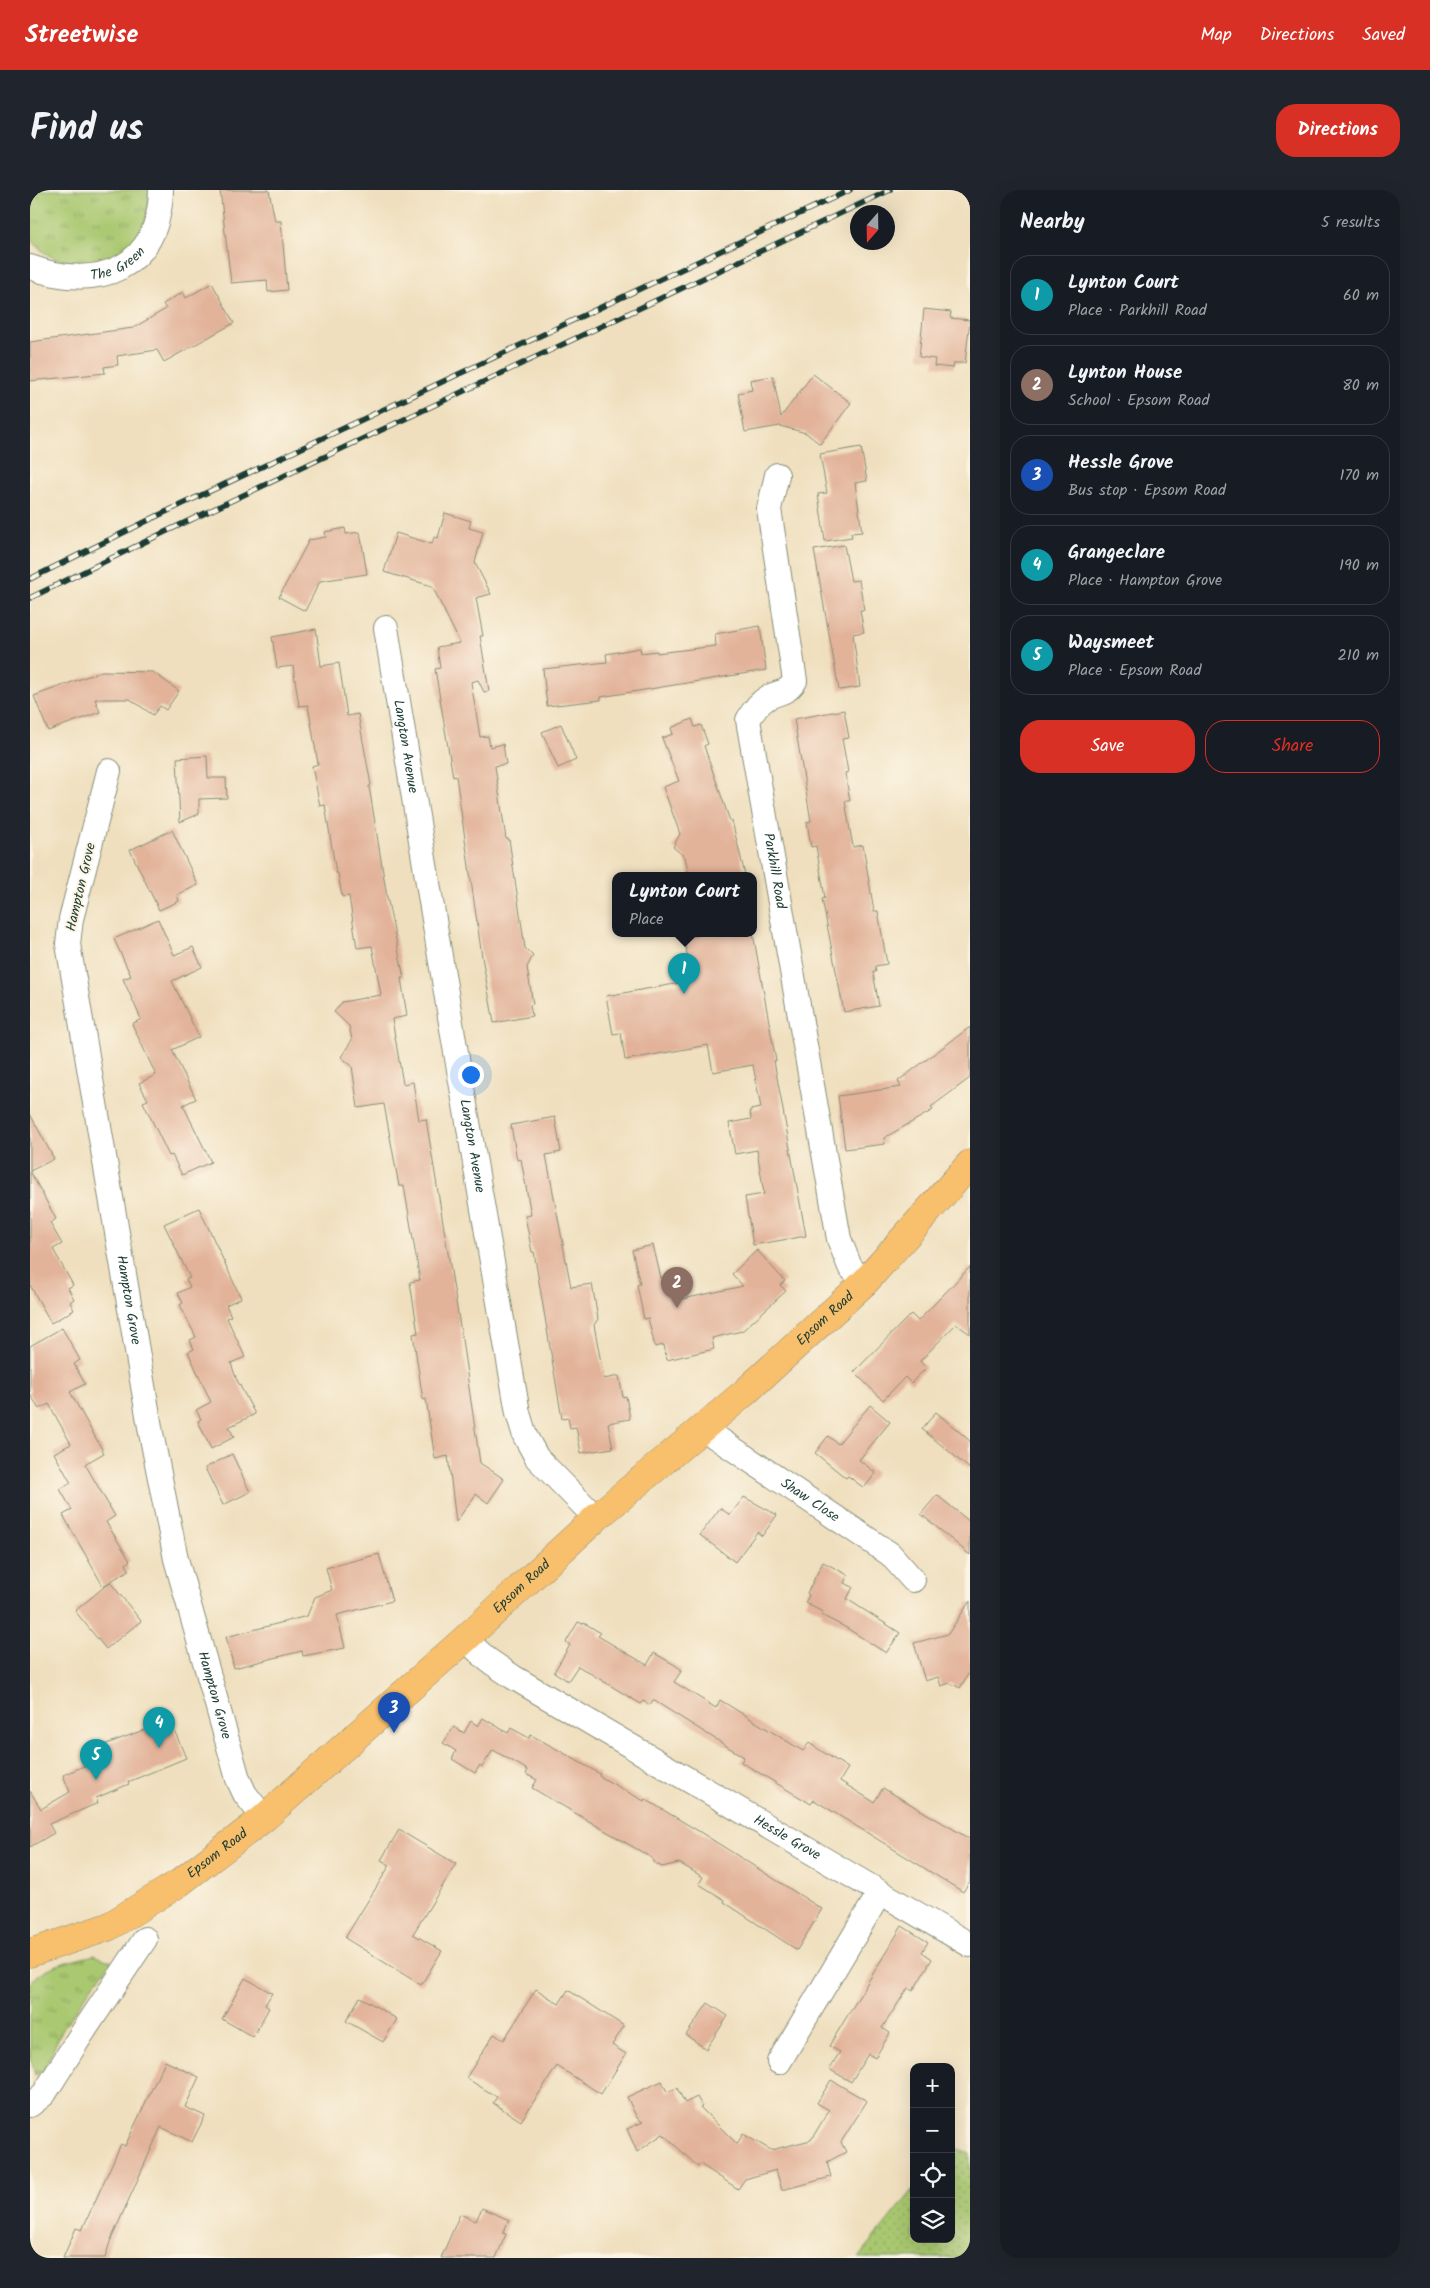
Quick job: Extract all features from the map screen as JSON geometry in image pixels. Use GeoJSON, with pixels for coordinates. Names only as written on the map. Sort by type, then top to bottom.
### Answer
{"type":"FeatureCollection","features":[{"type":"Feature","properties":{"kind":"highway","name":"Epsom Road"},"geometry":{"type":"LineString","coordinates":[[30,1953],[108,1927],[179,1883],[264,1818],[465,1639],[596,1518],[743,1394],[865,1282],[970,1164]]}},
{"type":"Feature","properties":{"kind":"street","name":"The Green"},"geometry":{"type":"LineString","coordinates":[[30,267],[65,277],[95,277],[123,267],[145,246],[158,220],[161,190]]}},
{"type":"Feature","properties":{"kind":"street","name":"Parkhill Road"},"geometry":{"type":"LineString","coordinates":[[777,475],[770,508],[794,681],[788,691],[768,698],[755,709],[748,720],[839,1239],[850,1267],[865,1282]]}},
{"type":"Feature","properties":{"kind":"street","name":"Langton Avenue"},"geometry":{"type":"LineString","coordinates":[[386,628],[518,1413],[525,1436],[537,1458],[596,1518]]}},
{"type":"Feature","properties":{"kind":"street","name":"Hampton Grove"},"geometry":{"type":"LineString","coordinates":[[109,771],[71,919],[68,944],[151,1433],[176,1559],[238,1779],[245,1794],[264,1818]]}},
{"type":"Feature","properties":{"kind":"street","name":"Shaw Close"},"geometry":{"type":"LineString","coordinates":[[702,1428],[890,1554],[913,1580]]}},
{"type":"Feature","properties":{"kind":"street","name":"Hessle Grove"},"geometry":{"type":"LineString","coordinates":[[465,1639],[488,1660],[513,1677],[879,1894],[970,1945]]}},
{"type":"Feature","properties":{"kind":"street"},"geometry":{"type":"LineString","coordinates":[[779,2062],[879,1894]]}},
{"type":"Feature","properties":{"kind":"street"},"geometry":{"type":"LineString","coordinates":[[30,2105],[44,2094],[145,1939]]}},
{"type":"Feature","properties":{"kind":"green space"},"geometry":{"type":"Polygon","coordinates":[[[30,190],[150,190],[148,210],[144,224],[135,241],[115,255],[92,262],[79,263],[55,258],[30,240],[30,190]]]}},
{"type":"Feature","properties":{"kind":"green space"},"geometry":{"type":"Polygon","coordinates":[[[94,1955],[112,1962],[92,1986],[60,2034],[44,2071],[35,2075],[30,2053],[30,1985],[35,1978],[50,1968],[94,1955]]]}},
{"type":"Feature","properties":{"kind":"green space"},"geometry":{"type":"Polygon","coordinates":[[[955,2148],[970,2153],[970,2258],[858,2258],[910,2194],[910,2243],[955,2243],[955,2148]]]}},
{"type":"Feature","properties":{"kind":"building"},"geometry":{"type":"Polygon","coordinates":[[[220,190],[269,190],[275,221],[281,221],[287,290],[268,292],[267,280],[231,283],[220,190]]]}},
{"type":"Feature","properties":{"kind":"building"},"geometry":{"type":"Polygon","coordinates":[[[212,283],[234,323],[164,362],[157,350],[117,356],[118,365],[104,367],[105,373],[30,381],[30,342],[133,328],[166,309],[163,304],[183,292],[186,298],[212,283]]]}},
{"type":"Feature","properties":{"kind":"building"},"geometry":{"type":"Polygon","coordinates":[[[924,309],[951,312],[950,318],[970,320],[965,363],[954,363],[953,368],[934,366],[935,359],[919,357],[924,309]]]}},
{"type":"Feature","properties":{"kind":"building"},"geometry":{"type":"Polygon","coordinates":[[[813,374],[851,403],[820,444],[806,433],[780,426],[745,432],[738,393],[752,390],[750,380],[773,376],[781,417],[813,374]]]}},
{"type":"Feature","properties":{"kind":"building"},"geometry":{"type":"Polygon","coordinates":[[[861,447],[867,481],[855,483],[862,532],[851,533],[852,537],[825,541],[818,494],[827,493],[820,454],[861,447]]]}},
{"type":"Feature","properties":{"kind":"building"},"geometry":{"type":"Polygon","coordinates":[[[445,513],[471,521],[469,528],[483,532],[475,563],[491,594],[476,598],[483,636],[480,636],[489,691],[484,692],[478,680],[471,682],[480,737],[488,736],[490,747],[503,744],[506,764],[495,766],[506,839],[509,839],[525,948],[533,956],[527,967],[533,1004],[530,1005],[532,1016],[494,1023],[482,957],[456,776],[453,777],[435,669],[440,668],[437,647],[460,643],[432,586],[384,572],[396,533],[432,544],[434,537],[438,538],[445,513]]]}},
{"type":"Feature","properties":{"kind":"building"},"geometry":{"type":"Polygon","coordinates":[[[345,528],[346,534],[360,532],[367,574],[320,581],[305,611],[279,597],[309,540],[326,537],[325,532],[345,528]]]}},
{"type":"Feature","properties":{"kind":"building"},"geometry":{"type":"Polygon","coordinates":[[[844,545],[851,581],[859,580],[864,610],[860,610],[864,632],[853,634],[860,687],[839,690],[814,550],[844,545]]]}},
{"type":"Feature","properties":{"kind":"building"},"geometry":{"type":"Polygon","coordinates":[[[760,626],[766,670],[601,697],[601,700],[547,706],[543,669],[607,662],[606,654],[640,648],[641,653],[657,651],[657,653],[716,646],[715,634],[760,626]]]}},
{"type":"Feature","properties":{"kind":"building"},"geometry":{"type":"Polygon","coordinates":[[[316,629],[321,666],[339,663],[347,716],[358,714],[371,785],[369,786],[387,897],[404,978],[401,978],[407,1016],[392,1019],[403,1084],[413,1082],[419,1120],[426,1119],[480,1463],[504,1479],[488,1503],[476,1494],[456,1522],[448,1456],[435,1459],[426,1399],[423,1400],[413,1334],[418,1333],[410,1282],[420,1280],[404,1186],[399,1186],[384,1104],[358,1108],[352,1066],[341,1057],[352,1040],[349,1026],[334,1012],[342,1002],[381,995],[372,946],[357,948],[349,896],[342,897],[338,873],[336,873],[325,805],[320,806],[312,766],[318,764],[308,705],[299,706],[293,666],[277,668],[272,637],[316,629]]]}},
{"type":"Feature","properties":{"kind":"building"},"geometry":{"type":"Polygon","coordinates":[[[102,671],[153,672],[179,691],[166,710],[160,706],[153,715],[130,699],[95,699],[100,712],[48,731],[34,696],[102,671]]]}},
{"type":"Feature","properties":{"kind":"building"},"geometry":{"type":"Polygon","coordinates":[[[844,710],[849,738],[842,739],[848,772],[845,773],[850,801],[845,801],[853,847],[863,845],[874,911],[878,911],[887,964],[875,966],[876,972],[873,972],[879,1006],[844,1012],[822,899],[825,898],[816,846],[811,847],[807,822],[811,821],[794,719],[844,710]]]}},
{"type":"Feature","properties":{"kind":"building"},"geometry":{"type":"Polygon","coordinates":[[[692,719],[695,727],[701,725],[708,744],[704,746],[730,821],[732,821],[744,872],[688,872],[685,857],[673,847],[680,834],[663,787],[679,781],[662,738],[673,734],[671,728],[692,719]]]}},
{"type":"Feature","properties":{"kind":"building"},"geometry":{"type":"Polygon","coordinates":[[[561,724],[576,760],[558,768],[542,732],[561,724]]]}},
{"type":"Feature","properties":{"kind":"building"},"geometry":{"type":"Polygon","coordinates":[[[207,756],[208,778],[226,778],[227,798],[199,799],[199,814],[180,822],[177,758],[207,756]]]}},
{"type":"Feature","properties":{"kind":"building"},"geometry":{"type":"Polygon","coordinates":[[[172,830],[198,885],[177,895],[179,901],[159,910],[130,850],[172,830]]]}},
{"type":"Feature","properties":{"kind":"building"},"geometry":{"type":"Polygon","coordinates":[[[158,919],[174,955],[193,947],[202,967],[172,981],[199,1037],[172,1050],[196,1099],[183,1105],[211,1162],[182,1175],[172,1155],[169,1156],[143,1102],[148,1100],[139,1083],[156,1075],[132,1024],[141,1019],[123,979],[131,976],[114,939],[158,919]]]}},
{"type":"Feature","properties":{"kind":"building"},"geometry":{"type":"Polygon","coordinates":[[[754,937],[806,1236],[753,1245],[745,1197],[764,1194],[757,1150],[735,1154],[729,1123],[751,1119],[750,1110],[761,1108],[753,1065],[713,1072],[708,1045],[625,1060],[621,1033],[613,1034],[606,996],[692,981],[684,938],[754,937]]]}},
{"type":"Feature","properties":{"kind":"building"},"geometry":{"type":"Polygon","coordinates":[[[970,1027],[970,1078],[931,1107],[933,1110],[884,1138],[885,1144],[845,1149],[838,1096],[901,1087],[898,1081],[970,1027]]]}},
{"type":"Feature","properties":{"kind":"building"},"geometry":{"type":"Polygon","coordinates":[[[30,1114],[54,1159],[30,1171],[30,1114]]]}},
{"type":"Feature","properties":{"kind":"building"},"geometry":{"type":"Polygon","coordinates":[[[555,1117],[561,1152],[546,1155],[571,1287],[592,1284],[598,1319],[594,1325],[604,1379],[619,1376],[623,1397],[626,1396],[630,1419],[608,1423],[613,1448],[581,1453],[576,1427],[570,1428],[568,1418],[562,1419],[534,1252],[532,1252],[525,1216],[531,1215],[521,1159],[517,1160],[511,1125],[555,1117]]]}},
{"type":"Feature","properties":{"kind":"building"},"geometry":{"type":"Polygon","coordinates":[[[30,1171],[56,1219],[50,1223],[62,1244],[53,1249],[73,1285],[68,1288],[74,1299],[70,1302],[74,1310],[51,1323],[30,1285],[30,1171]]]}},
{"type":"Feature","properties":{"kind":"building"},"geometry":{"type":"Polygon","coordinates":[[[199,1208],[241,1298],[226,1305],[231,1316],[227,1318],[245,1357],[231,1363],[236,1378],[255,1414],[229,1427],[234,1437],[211,1449],[198,1421],[201,1419],[196,1410],[211,1402],[188,1352],[194,1349],[190,1340],[196,1337],[180,1305],[183,1303],[178,1293],[190,1287],[186,1279],[190,1278],[164,1224],[199,1208]]]}},
{"type":"Feature","properties":{"kind":"building"},"geometry":{"type":"Polygon","coordinates":[[[653,1245],[661,1278],[669,1277],[674,1301],[743,1286],[732,1274],[757,1250],[785,1281],[780,1285],[786,1291],[742,1331],[712,1338],[714,1349],[667,1360],[664,1345],[655,1347],[648,1318],[644,1319],[637,1285],[640,1284],[632,1250],[653,1245]]]}},
{"type":"Feature","properties":{"kind":"building"},"geometry":{"type":"Polygon","coordinates":[[[970,1267],[970,1334],[956,1324],[920,1361],[926,1368],[911,1383],[905,1377],[883,1400],[854,1372],[911,1314],[918,1321],[970,1267]]]}},
{"type":"Feature","properties":{"kind":"building"},"geometry":{"type":"Polygon","coordinates":[[[62,1328],[80,1360],[74,1364],[85,1384],[70,1392],[104,1453],[85,1464],[115,1516],[106,1522],[130,1561],[126,1564],[129,1570],[103,1586],[63,1515],[72,1510],[60,1489],[71,1483],[54,1453],[71,1444],[49,1404],[39,1409],[30,1394],[30,1346],[62,1328]]]}},
{"type":"Feature","properties":{"kind":"building"},"geometry":{"type":"Polygon","coordinates":[[[870,1405],[890,1422],[859,1460],[876,1473],[864,1488],[848,1476],[846,1478],[815,1453],[828,1436],[838,1444],[870,1405]]]}},
{"type":"Feature","properties":{"kind":"building"},"geometry":{"type":"Polygon","coordinates":[[[936,1412],[970,1441],[970,1469],[922,1429],[936,1412]]]}},
{"type":"Feature","properties":{"kind":"building"},"geometry":{"type":"Polygon","coordinates":[[[232,1454],[250,1492],[223,1505],[205,1468],[232,1454]]]}},
{"type":"Feature","properties":{"kind":"building"},"geometry":{"type":"Polygon","coordinates":[[[937,1495],[970,1522],[970,1555],[921,1514],[937,1495]]]}},
{"type":"Feature","properties":{"kind":"building"},"geometry":{"type":"Polygon","coordinates":[[[744,1497],[777,1515],[762,1536],[757,1532],[735,1562],[700,1535],[720,1508],[730,1515],[744,1497]]]}},
{"type":"Feature","properties":{"kind":"building"},"geometry":{"type":"Polygon","coordinates":[[[379,1554],[392,1601],[337,1615],[345,1648],[303,1656],[302,1651],[234,1668],[226,1637],[307,1616],[315,1597],[332,1590],[326,1568],[379,1554]]]}},
{"type":"Feature","properties":{"kind":"building"},"geometry":{"type":"Polygon","coordinates":[[[823,1562],[848,1575],[844,1583],[853,1587],[847,1599],[900,1633],[886,1653],[845,1627],[821,1615],[823,1612],[805,1603],[809,1595],[807,1593],[823,1562]]]}},
{"type":"Feature","properties":{"kind":"building"},"geometry":{"type":"Polygon","coordinates":[[[110,1582],[141,1621],[106,1649],[75,1611],[110,1582]]]}},
{"type":"Feature","properties":{"kind":"building"},"geometry":{"type":"Polygon","coordinates":[[[970,1601],[970,1671],[960,1688],[950,1683],[941,1686],[938,1677],[925,1681],[914,1643],[948,1634],[970,1601]]]}},
{"type":"Feature","properties":{"kind":"building"},"geometry":{"type":"Polygon","coordinates":[[[578,1622],[584,1623],[601,1633],[598,1636],[647,1665],[654,1653],[675,1665],[682,1670],[674,1682],[716,1708],[720,1700],[803,1751],[809,1743],[848,1768],[840,1781],[874,1802],[883,1788],[970,1839],[970,1881],[963,1892],[814,1800],[811,1804],[741,1762],[744,1757],[653,1700],[650,1705],[643,1701],[641,1704],[578,1666],[568,1681],[554,1672],[570,1645],[566,1642],[578,1622]]]}},
{"type":"Feature","properties":{"kind":"building"},"geometry":{"type":"Polygon","coordinates":[[[483,1718],[508,1733],[511,1728],[529,1738],[531,1735],[555,1748],[600,1774],[599,1776],[644,1801],[645,1799],[700,1832],[822,1909],[797,1950],[699,1884],[703,1877],[679,1863],[662,1867],[653,1862],[652,1858],[532,1788],[537,1780],[526,1774],[528,1770],[493,1750],[482,1767],[480,1765],[475,1773],[452,1759],[456,1751],[443,1743],[454,1727],[464,1733],[471,1721],[478,1726],[483,1718]]]}},
{"type":"Feature","properties":{"kind":"building"},"geometry":{"type":"Polygon","coordinates":[[[170,1720],[186,1758],[128,1782],[129,1784],[96,1798],[98,1803],[49,1824],[54,1833],[30,1847],[30,1791],[41,1809],[70,1792],[63,1775],[101,1759],[96,1748],[170,1720]]]}},
{"type":"Feature","properties":{"kind":"building"},"geometry":{"type":"Polygon","coordinates":[[[399,1830],[456,1864],[413,1934],[442,1951],[421,1985],[345,1938],[390,1865],[381,1860],[399,1830]]]}},
{"type":"Feature","properties":{"kind":"building"},"geometry":{"type":"Polygon","coordinates":[[[902,1926],[928,1942],[922,1952],[932,1959],[913,1991],[908,1988],[882,2028],[890,2033],[875,2058],[868,2054],[851,2082],[829,2069],[840,2052],[829,2046],[902,1926]]]}},
{"type":"Feature","properties":{"kind":"building"},"geometry":{"type":"Polygon","coordinates":[[[245,1978],[272,1993],[265,2005],[269,2008],[253,2037],[222,2019],[245,1978]]]}},
{"type":"Feature","properties":{"kind":"building"},"geometry":{"type":"Polygon","coordinates":[[[536,1989],[559,2004],[568,1990],[624,2026],[612,2045],[626,2054],[601,2094],[557,2066],[521,2121],[493,2103],[497,2097],[466,2078],[494,2034],[504,2040],[536,1989]]]}},
{"type":"Feature","properties":{"kind":"building"},"geometry":{"type":"Polygon","coordinates":[[[360,1997],[397,2019],[383,2042],[346,2021],[360,1997]]]}},
{"type":"Feature","properties":{"kind":"building"},"geometry":{"type":"Polygon","coordinates":[[[708,2003],[728,2016],[706,2049],[686,2035],[708,2003]]]}},
{"type":"Feature","properties":{"kind":"building"},"geometry":{"type":"Polygon","coordinates":[[[165,2061],[199,2077],[185,2107],[205,2116],[192,2142],[161,2127],[110,2242],[105,2258],[63,2258],[76,2228],[82,2230],[121,2144],[125,2146],[165,2061]]]}},
{"type":"Feature","properties":{"kind":"building"},"geometry":{"type":"Polygon","coordinates":[[[831,2080],[867,2101],[841,2142],[846,2152],[827,2162],[831,2177],[782,2190],[776,2170],[745,2179],[738,2189],[700,2164],[698,2167],[663,2134],[637,2152],[627,2129],[643,2122],[637,2118],[627,2097],[662,2081],[667,2092],[677,2088],[685,2103],[697,2097],[702,2106],[700,2107],[737,2144],[743,2134],[771,2150],[811,2140],[829,2110],[817,2103],[831,2080]]]}},
{"type":"Feature","properties":{"kind":"building"},"geometry":{"type":"Polygon","coordinates":[[[482,2208],[509,2220],[503,2233],[506,2234],[496,2258],[441,2258],[460,2214],[476,2221],[482,2208]]]}},
{"type":"Feature","properties":{"kind":"railway"},"geometry":{"type":"LineString","coordinates":[[30,579],[157,516],[850,190]]}},
{"type":"Feature","properties":{"kind":"railway"},"geometry":{"type":"LineString","coordinates":[[30,598],[165,532],[890,190]]}},
{"type":"Feature","properties":{"kind":"place","name":"Lynton Court"},"geometry":{"type":"Point","coordinates":[684,994]}},
{"type":"Feature","properties":{"kind":"place","name":"Lynton House"},"geometry":{"type":"Point","coordinates":[677,1308]}},
{"type":"Feature","properties":{"kind":"place","name":"Hessle Grove"},"geometry":{"type":"Point","coordinates":[394,1733]}},
{"type":"Feature","properties":{"kind":"place","name":"Grangeclare"},"geometry":{"type":"Point","coordinates":[159,1748]}},
{"type":"Feature","properties":{"kind":"place","name":"Waysmeet"},"geometry":{"type":"Point","coordinates":[96,1780]}}]}
